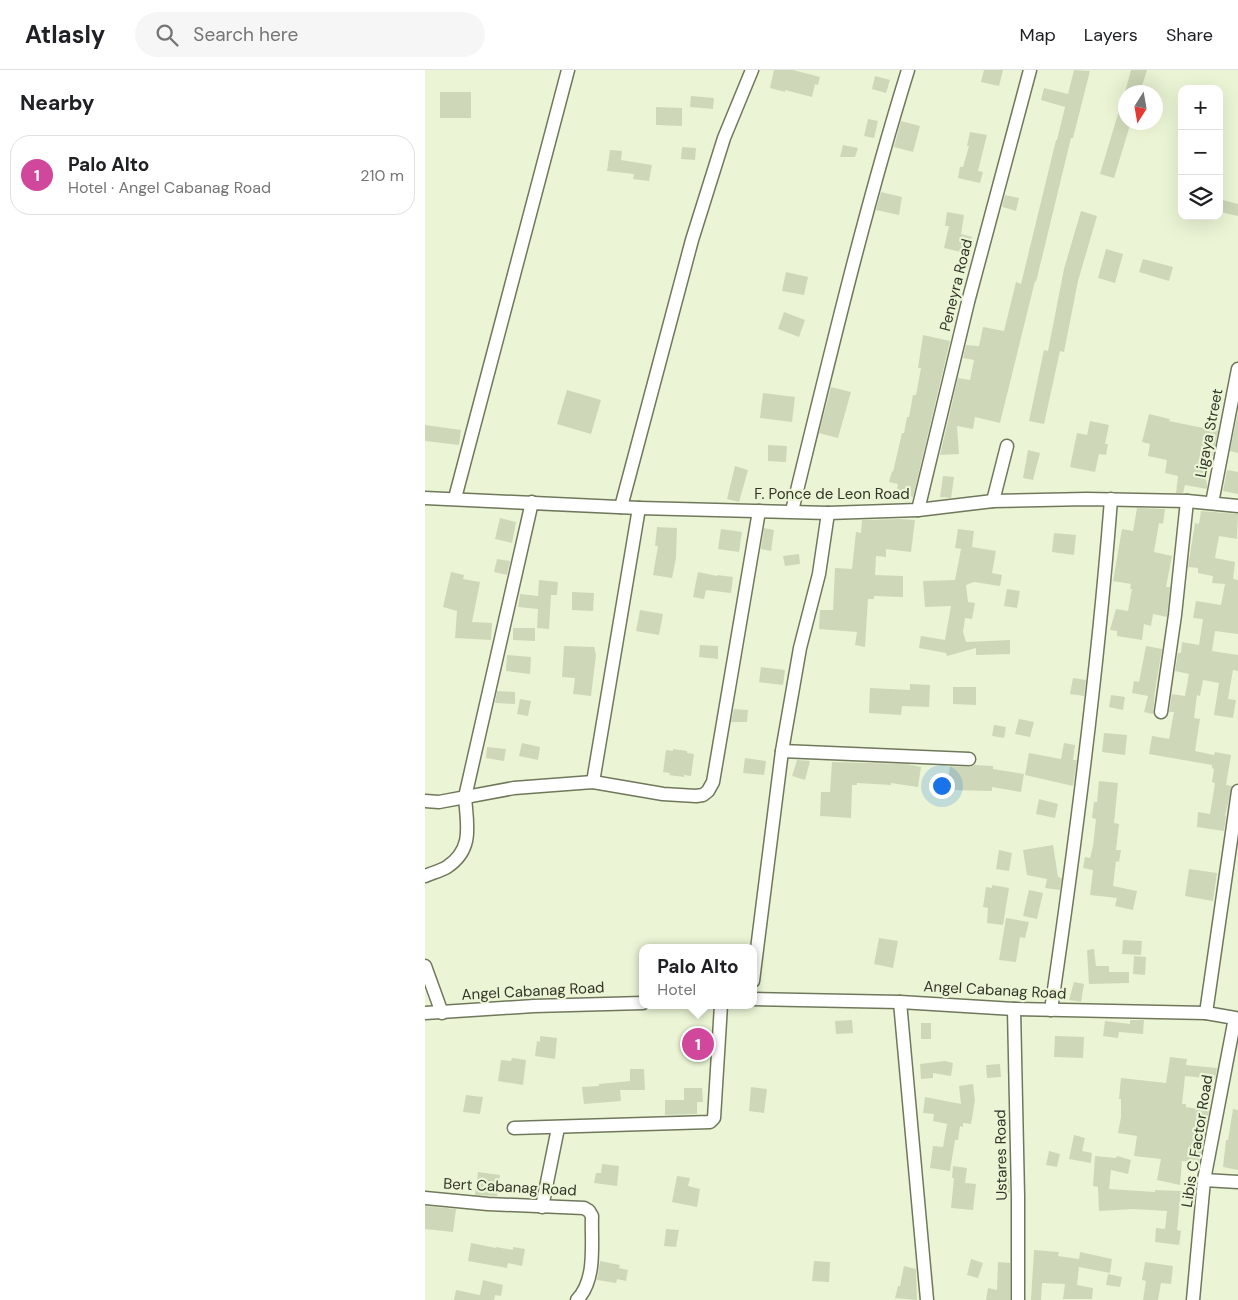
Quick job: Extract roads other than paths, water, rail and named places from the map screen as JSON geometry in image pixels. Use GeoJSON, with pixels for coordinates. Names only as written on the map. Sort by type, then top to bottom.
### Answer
{"type":"FeatureCollection","features":[{"type":"Feature","properties":{"kind":"street"},"geometry":{"type":"LineString","coordinates":[[455,498],[568,70]]}},
{"type":"Feature","properties":{"kind":"street"},"geometry":{"type":"LineString","coordinates":[[621,507],[692,240],[724,138],[752,70]]}},
{"type":"Feature","properties":{"kind":"street"},"geometry":{"type":"LineString","coordinates":[[792,511],[833,340],[908,70]]}},
{"type":"Feature","properties":{"kind":"street","name":"Peneyra Road"},"geometry":{"type":"LineString","coordinates":[[918,510],[968,302],[1030,70]]}},
{"type":"Feature","properties":{"kind":"street","name":"Ligaya Street"},"geometry":{"type":"LineString","coordinates":[[1212,503],[1238,369]]}},
{"type":"Feature","properties":{"kind":"street"},"geometry":{"type":"LineString","coordinates":[[993,501],[1007,446]]}},
{"type":"Feature","properties":{"kind":"street","name":"F. Ponce de Leon Road"},"geometry":{"type":"LineString","coordinates":[[425,498],[639,508],[828,513],[918,510],[993,501],[1111,499],[1187,501],[1238,506]]}},
{"type":"Feature","properties":{"kind":"street"},"geometry":{"type":"LineString","coordinates":[[1051,1010],[1091,719],[1111,499]]}},
{"type":"Feature","properties":{"kind":"street"},"geometry":{"type":"LineString","coordinates":[[1161,712],[1175,615],[1187,501]]}},
{"type":"Feature","properties":{"kind":"street"},"geometry":{"type":"LineString","coordinates":[[425,876],[447,867],[461,854],[467,844],[465,797],[532,502]]}},
{"type":"Feature","properties":{"kind":"street"},"geometry":{"type":"LineString","coordinates":[[593,782],[639,508]]}},
{"type":"Feature","properties":{"kind":"street"},"geometry":{"type":"LineString","coordinates":[[425,801],[439,802],[514,788],[593,782],[663,794],[697,796],[703,795],[708,791],[713,782],[759,511]]}},
{"type":"Feature","properties":{"kind":"street"},"geometry":{"type":"LineString","coordinates":[[757,949],[782,751],[800,648],[819,574],[828,513]]}},
{"type":"Feature","properties":{"kind":"street"},"geometry":{"type":"LineString","coordinates":[[782,751],[969,759]]}},
{"type":"Feature","properties":{"kind":"street"},"geometry":{"type":"LineString","coordinates":[[1206,1013],[1238,791]]}},
{"type":"Feature","properties":{"kind":"street"},"geometry":{"type":"LineString","coordinates":[[425,966],[442,1013]]}},
{"type":"Feature","properties":{"kind":"street","name":"Angel Cabanag Road"},"geometry":{"type":"LineString","coordinates":[[757,999],[900,1002],[1014,1009],[1206,1013],[1235,1018]]}},
{"type":"Feature","properties":{"kind":"street","name":"Angel Cabanag Road"},"geometry":{"type":"LineString","coordinates":[[425,1013],[639,1002]]}},
{"type":"Feature","properties":{"kind":"street"},"geometry":{"type":"LineString","coordinates":[[900,1002],[927,1300]]}},
{"type":"Feature","properties":{"kind":"street"},"geometry":{"type":"LineString","coordinates":[[514,1128],[710,1122],[714,1118],[721,1009]]}},
{"type":"Feature","properties":{"kind":"street","name":"Ustares Road"},"geometry":{"type":"LineString","coordinates":[[1014,1009],[1018,1300]]}},
{"type":"Feature","properties":{"kind":"street","name":"Libis C Factor Road"},"geometry":{"type":"LineString","coordinates":[[1193,1300],[1203,1180],[1235,1018]]}},
{"type":"Feature","properties":{"kind":"street"},"geometry":{"type":"LineString","coordinates":[[543,1206],[558,1128]]}},
{"type":"Feature","properties":{"kind":"street"},"geometry":{"type":"LineString","coordinates":[[1203,1180],[1238,1182]]}},
{"type":"Feature","properties":{"kind":"street","name":"Bert Cabanag Road"},"geometry":{"type":"LineString","coordinates":[[425,1198],[584,1208],[589,1211],[592,1216],[589,1282],[577,1300]]}},
{"type":"Feature","properties":{"kind":"place","name":"Palo Alto"},"geometry":{"type":"Point","coordinates":[698,1044]}}]}
